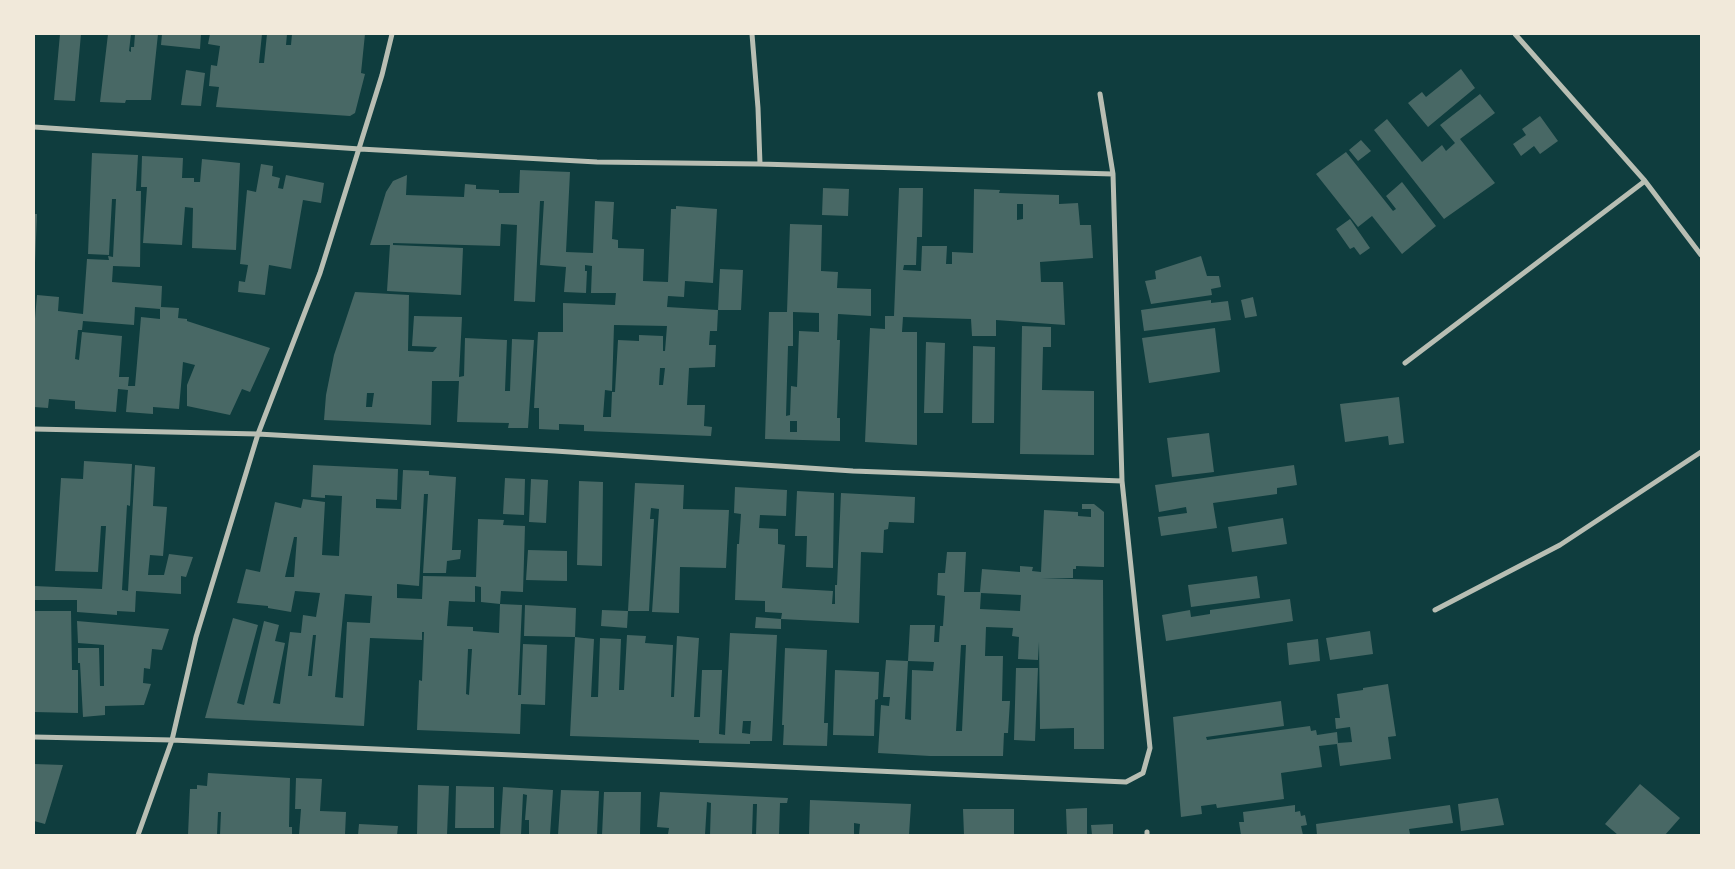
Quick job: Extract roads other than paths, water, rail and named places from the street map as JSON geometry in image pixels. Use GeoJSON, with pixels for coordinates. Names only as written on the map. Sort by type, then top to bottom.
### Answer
{"type":"FeatureCollection","features":[{"type":"Feature","properties":{"kind":"street"},"geometry":{"type":"LineString","coordinates":[[138,835],[172,740],[196,636],[258,434],[320,273],[360,149],[392,34]]}},
{"type":"Feature","properties":{"kind":"street"},"geometry":{"type":"LineString","coordinates":[[752,34],[760,164]]}},
{"type":"Feature","properties":{"kind":"street"},"geometry":{"type":"LineString","coordinates":[[1515,34],[1645,181],[1701,255]]}},
{"type":"Feature","properties":{"kind":"street"},"geometry":{"type":"LineString","coordinates":[[34,737],[172,740],[1126,782],[1143,773],[1150,748],[1122,481],[1113,174],[1100,94]]}},
{"type":"Feature","properties":{"kind":"street"},"geometry":{"type":"LineString","coordinates":[[34,127],[360,149],[597,162],[760,164],[1113,174]]}},
{"type":"Feature","properties":{"kind":"street"},"geometry":{"type":"LineString","coordinates":[[1405,363],[1645,181]]}},
{"type":"Feature","properties":{"kind":"street"},"geometry":{"type":"LineString","coordinates":[[34,429],[258,434],[854,471],[1122,481]]}},
{"type":"Feature","properties":{"kind":"street"},"geometry":{"type":"LineString","coordinates":[[1435,610],[1560,545],[1701,452]]}}]}
